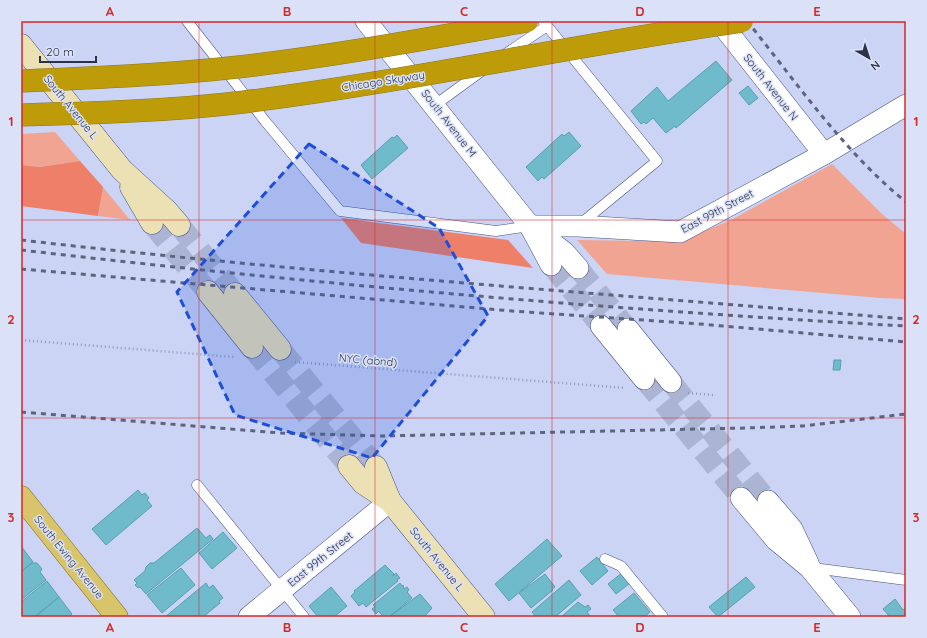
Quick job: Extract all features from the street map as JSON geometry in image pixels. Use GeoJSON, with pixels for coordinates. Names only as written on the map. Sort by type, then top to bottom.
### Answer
{"type":"FeatureCollection","features":[{"type":"Feature","properties":{"kind":"highway","name":"Chicago Skyway"},"geometry":{"type":"LineString","coordinates":[[21,115],[120,112],[242,102],[344,88],[670,31],[742,21]]}},
{"type":"Feature","properties":{"kind":"highway"},"geometry":{"type":"LineString","coordinates":[[21,81],[118,77],[237,67],[539,23]]}},
{"type":"Feature","properties":{"kind":"main road","name":"South Ewing Avenue"},"geometry":{"type":"LineString","coordinates":[[21,497],[117,617]]}},
{"type":"Feature","properties":{"kind":"street","name":"South Avenue M"},"geometry":{"type":"LineString","coordinates":[[366,21],[530,226],[551,265]]}},
{"type":"Feature","properties":{"kind":"street","name":"South Avenue N"},"geometry":{"type":"LineString","coordinates":[[718,21],[824,154]]}},
{"type":"Feature","properties":{"kind":"street","name":"South Avenue L"},"geometry":{"type":"LineString","coordinates":[[21,45],[122,170],[167,211],[179,225]]}},
{"type":"Feature","properties":{"kind":"street","name":"East 99th Street"},"geometry":{"type":"LineString","coordinates":[[530,226],[578,226],[680,232],[824,154],[906,105]]}},
{"type":"Feature","properties":{"kind":"street","name":"South Avenue L"},"geometry":{"type":"LineString","coordinates":[[122,170],[152,223]]}},
{"type":"Feature","properties":{"kind":"street","name":"South Avenue M"},"geometry":{"type":"LineString","coordinates":[[530,226],[564,252],[578,268]]}},
{"type":"Feature","properties":{"kind":"street"},"geometry":{"type":"LineString","coordinates":[[208,292],[246,352]]}},
{"type":"Feature","properties":{"kind":"street"},"geometry":{"type":"LineString","coordinates":[[235,294],[283,355]]}},
{"type":"Feature","properties":{"kind":"street"},"geometry":{"type":"LineString","coordinates":[[600,326],[635,384]]}},
{"type":"Feature","properties":{"kind":"street"},"geometry":{"type":"LineString","coordinates":[[628,329],[676,388]]}},
{"type":"Feature","properties":{"kind":"street","name":"South Avenue L"},"geometry":{"type":"LineString","coordinates":[[349,466],[363,483],[390,501]]}},
{"type":"Feature","properties":{"kind":"street","name":"South Avenue L"},"geometry":{"type":"LineString","coordinates":[[376,467],[390,501],[484,617]]}},
{"type":"Feature","properties":{"kind":"street"},"geometry":{"type":"LineString","coordinates":[[741,498],[776,540],[810,568],[850,617]]}},
{"type":"Feature","properties":{"kind":"street","name":"East 99th Street"},"geometry":{"type":"LineString","coordinates":[[249,617],[390,501]]}},
{"type":"Feature","properties":{"kind":"street"},"geometry":{"type":"LineString","coordinates":[[768,501],[792,529],[810,568]]}},
{"type":"Feature","properties":{"kind":"lane"},"geometry":{"type":"LineString","coordinates":[[187,21],[265,121],[340,211],[496,231],[530,226]]}},
{"type":"Feature","properties":{"kind":"lane"},"geometry":{"type":"LineString","coordinates":[[434,105],[539,23],[657,161],[578,226]]}},
{"type":"Feature","properties":{"kind":"lane"},"geometry":{"type":"LineString","coordinates":[[197,485],[304,617]]}},
{"type":"Feature","properties":{"kind":"lane"},"geometry":{"type":"LineString","coordinates":[[605,559],[621,566],[663,617]]}},
{"type":"Feature","properties":{"kind":"lane"},"geometry":{"type":"LineString","coordinates":[[810,568],[906,580]]}},
{"type":"Feature","properties":{"kind":"path"},"geometry":{"type":"LineString","coordinates":[[21,340],[246,352]]}},
{"type":"Feature","properties":{"kind":"path","name":"NYC (abnd)"},"geometry":{"type":"LineString","coordinates":[[283,355],[635,384]]}},
{"type":"Feature","properties":{"kind":"path"},"geometry":{"type":"LineString","coordinates":[[676,388],[713,395]]}},
{"type":"Feature","properties":{"kind":"highlighted area"},"geometry":{"type":"Polygon","coordinates":[[[309,144],[439,228],[488,316],[372,458],[235,415],[177,292],[309,144]]]}},
{"type":"Feature","properties":{"kind":"shaded area"},"geometry":{"type":"Polygon","coordinates":[[[55,132],[80,161],[40,167],[21,165],[21,134],[55,132]]]}},
{"type":"Feature","properties":{"kind":"shaded area"},"geometry":{"type":"Polygon","coordinates":[[[80,161],[103,187],[98,216],[21,206],[21,165],[40,167],[80,161]]]}},
{"type":"Feature","properties":{"kind":"shaded area"},"geometry":{"type":"Polygon","coordinates":[[[832,164],[882,214],[906,234],[906,299],[607,274],[577,240],[644,241],[690,237],[731,220],[832,164]]]}},
{"type":"Feature","properties":{"kind":"shaded area"},"geometry":{"type":"Polygon","coordinates":[[[103,187],[130,220],[98,216],[103,187]]]}},
{"type":"Feature","properties":{"kind":"shaded area"},"geometry":{"type":"Polygon","coordinates":[[[341,218],[508,240],[533,268],[361,243],[341,218]]]}},
{"type":"Feature","properties":{"kind":"building"},"geometry":{"type":"Polygon","coordinates":[[[716,61],[732,80],[676,128],[675,126],[666,133],[653,118],[646,124],[644,122],[641,124],[631,111],[657,87],[668,101],[716,61]]]}},
{"type":"Feature","properties":{"kind":"building"},"geometry":{"type":"Polygon","coordinates":[[[748,86],[758,98],[749,105],[739,93],[748,86]]]}},
{"type":"Feature","properties":{"kind":"building"},"geometry":{"type":"Polygon","coordinates":[[[569,132],[581,146],[544,179],[542,177],[538,181],[526,167],[562,134],[564,136],[569,132]]]}},
{"type":"Feature","properties":{"kind":"building"},"geometry":{"type":"Polygon","coordinates":[[[397,135],[408,148],[372,179],[361,165],[392,137],[394,138],[397,135]]]}},
{"type":"Feature","properties":{"kind":"building"},"geometry":{"type":"Polygon","coordinates":[[[834,360],[841,360],[840,370],[833,370],[834,360]]]}},
{"type":"Feature","properties":{"kind":"building"},"geometry":{"type":"Polygon","coordinates":[[[138,490],[142,495],[145,493],[149,498],[147,500],[152,506],[106,545],[92,529],[138,490]]]}},
{"type":"Feature","properties":{"kind":"building"},"geometry":{"type":"Polygon","coordinates":[[[197,528],[206,538],[210,535],[213,539],[146,594],[140,587],[138,588],[135,585],[137,583],[134,580],[145,571],[146,567],[150,563],[154,563],[197,528]]]}},
{"type":"Feature","properties":{"kind":"building"},"geometry":{"type":"Polygon","coordinates":[[[223,532],[237,548],[212,569],[199,553],[223,532]]]}},
{"type":"Feature","properties":{"kind":"building"},"geometry":{"type":"Polygon","coordinates":[[[547,539],[562,556],[509,601],[495,584],[547,539]]]}},
{"type":"Feature","properties":{"kind":"building"},"geometry":{"type":"Polygon","coordinates":[[[21,546],[33,562],[21,572],[21,546]]]}},
{"type":"Feature","properties":{"kind":"building"},"geometry":{"type":"Polygon","coordinates":[[[597,557],[608,571],[592,585],[580,571],[597,557]]]}},
{"type":"Feature","properties":{"kind":"building"},"geometry":{"type":"Polygon","coordinates":[[[32,563],[37,563],[42,569],[40,572],[46,580],[21,600],[21,572],[32,563]]]}},
{"type":"Feature","properties":{"kind":"building"},"geometry":{"type":"Polygon","coordinates":[[[385,565],[394,574],[393,576],[396,573],[400,578],[366,607],[363,603],[359,606],[351,596],[355,592],[354,591],[385,565]]]}},
{"type":"Feature","properties":{"kind":"building"},"geometry":{"type":"Polygon","coordinates":[[[181,568],[195,585],[162,613],[147,595],[181,568]]]}},
{"type":"Feature","properties":{"kind":"building"},"geometry":{"type":"Polygon","coordinates":[[[622,573],[630,583],[616,594],[608,584],[622,573]]]}},
{"type":"Feature","properties":{"kind":"building"},"geometry":{"type":"Polygon","coordinates":[[[545,574],[555,587],[531,608],[519,593],[545,574]]]}},
{"type":"Feature","properties":{"kind":"building"},"geometry":{"type":"Polygon","coordinates":[[[746,577],[755,587],[718,617],[709,607],[746,577]]]}},
{"type":"Feature","properties":{"kind":"building"},"geometry":{"type":"Polygon","coordinates":[[[569,580],[581,595],[555,617],[536,617],[532,612],[569,580]]]}},
{"type":"Feature","properties":{"kind":"building"},"geometry":{"type":"Polygon","coordinates":[[[47,581],[59,597],[34,617],[21,617],[21,602],[47,581]]]}},
{"type":"Feature","properties":{"kind":"building"},"geometry":{"type":"Polygon","coordinates":[[[206,583],[209,588],[213,585],[223,598],[219,601],[220,603],[203,617],[165,617],[206,583]]]}},
{"type":"Feature","properties":{"kind":"building"},"geometry":{"type":"Polygon","coordinates":[[[400,583],[402,586],[403,585],[404,589],[407,587],[409,590],[407,592],[412,598],[389,617],[383,617],[379,611],[376,614],[372,609],[375,607],[373,605],[400,583]]]}},
{"type":"Feature","properties":{"kind":"building"},"geometry":{"type":"Polygon","coordinates":[[[331,587],[347,606],[334,617],[318,617],[309,606],[331,587]]]}},
{"type":"Feature","properties":{"kind":"building"},"geometry":{"type":"Polygon","coordinates":[[[634,593],[650,612],[644,617],[619,617],[613,610],[634,593]]]}},
{"type":"Feature","properties":{"kind":"building"},"geometry":{"type":"Polygon","coordinates":[[[420,594],[432,608],[424,617],[389,617],[420,594]]]}},
{"type":"Feature","properties":{"kind":"building"},"geometry":{"type":"Polygon","coordinates":[[[59,597],[72,614],[69,617],[35,617],[59,597]]]}},
{"type":"Feature","properties":{"kind":"building"},"geometry":{"type":"Polygon","coordinates":[[[895,599],[903,610],[906,608],[906,613],[901,617],[890,617],[883,609],[895,599]]]}},
{"type":"Feature","properties":{"kind":"building"},"geometry":{"type":"Polygon","coordinates":[[[578,602],[585,607],[588,605],[591,609],[587,612],[591,617],[561,617],[578,602]]]}},
{"type":"Feature","properties":{"kind":"tunnel"},"geometry":{"type":"LineString","coordinates":[[152,223],[208,292]]}},
{"type":"Feature","properties":{"kind":"tunnel"},"geometry":{"type":"LineString","coordinates":[[179,225],[235,294]]}},
{"type":"Feature","properties":{"kind":"tunnel"},"geometry":{"type":"LineString","coordinates":[[551,265],[601,326]]}},
{"type":"Feature","properties":{"kind":"tunnel"},"geometry":{"type":"LineString","coordinates":[[578,268],[628,329]]}},
{"type":"Feature","properties":{"kind":"tunnel"},"geometry":{"type":"LineString","coordinates":[[252,347],[349,466]]}},
{"type":"Feature","properties":{"kind":"tunnel"},"geometry":{"type":"LineString","coordinates":[[280,349],[376,467]]}},
{"type":"Feature","properties":{"kind":"tunnel"},"geometry":{"type":"LineString","coordinates":[[644,379],[741,498]]}},
{"type":"Feature","properties":{"kind":"tunnel"},"geometry":{"type":"LineString","coordinates":[[671,382],[768,501]]}},
{"type":"Feature","properties":{"kind":"railway"},"geometry":{"type":"LineString","coordinates":[[747,21],[842,139],[883,182],[906,202]]}},
{"type":"Feature","properties":{"kind":"railway"},"geometry":{"type":"LineString","coordinates":[[21,240],[242,263],[463,283],[906,319]]}},
{"type":"Feature","properties":{"kind":"railway"},"geometry":{"type":"LineString","coordinates":[[21,250],[242,274],[463,295],[795,320],[906,326]]}},
{"type":"Feature","properties":{"kind":"railway"},"geometry":{"type":"LineString","coordinates":[[21,269],[512,311],[700,324],[906,342]]}},
{"type":"Feature","properties":{"kind":"railway"},"geometry":{"type":"LineString","coordinates":[[21,412],[280,433],[383,436],[803,426],[906,414]]}}]}
